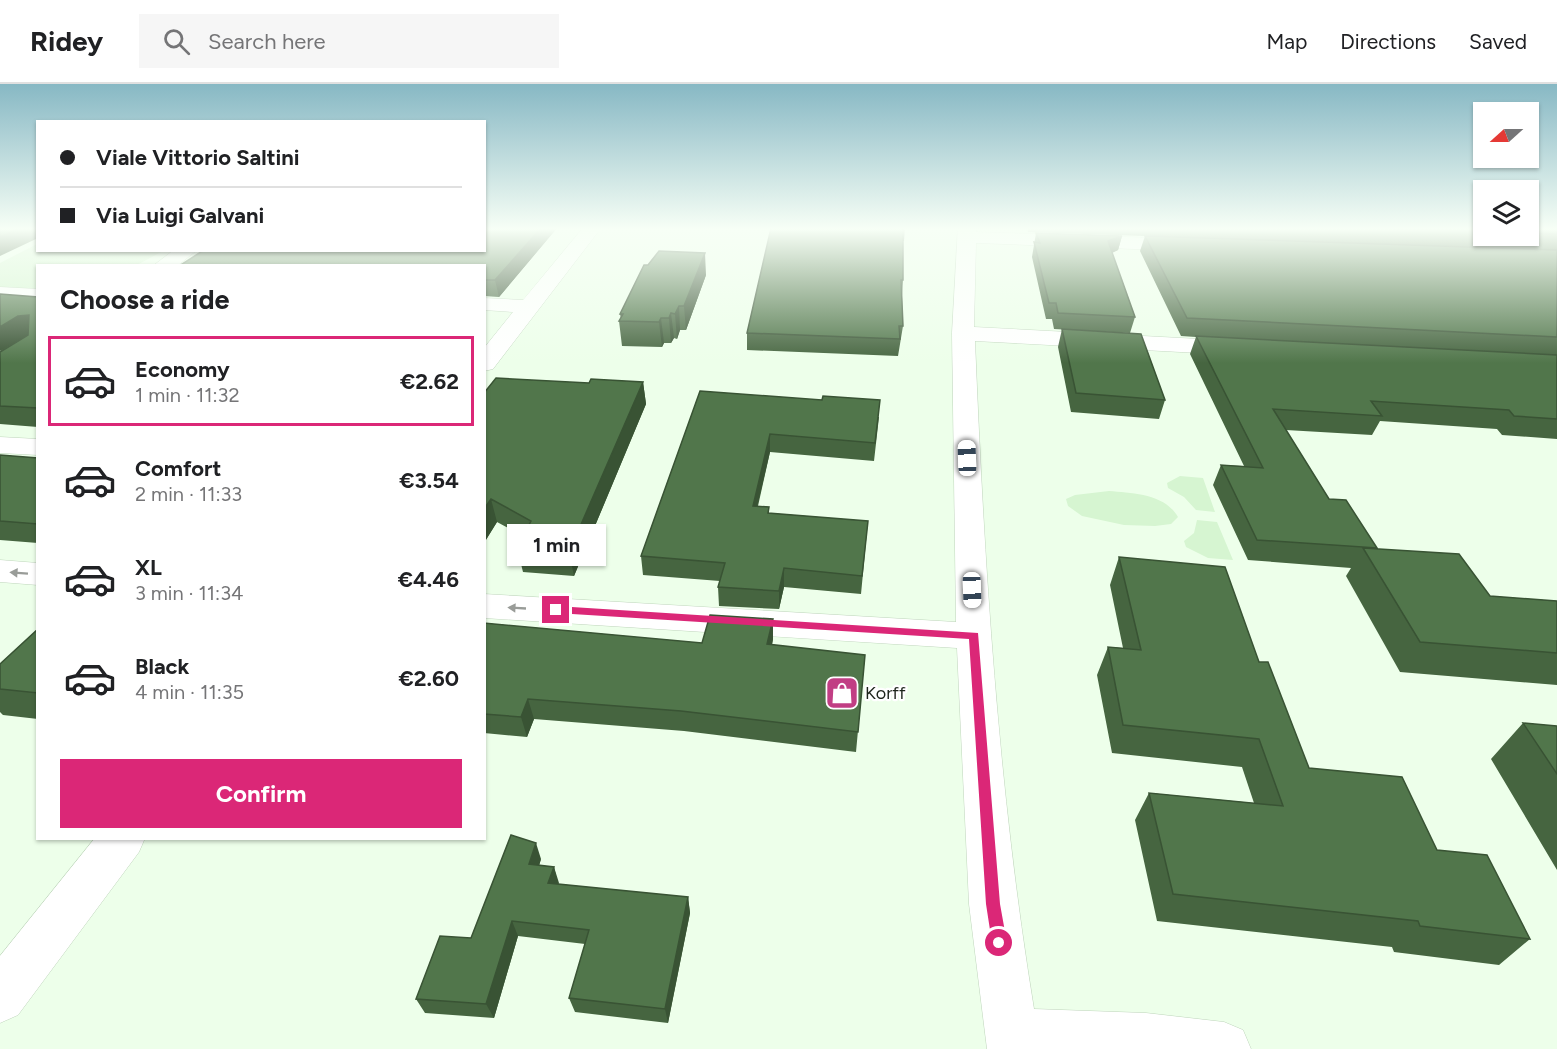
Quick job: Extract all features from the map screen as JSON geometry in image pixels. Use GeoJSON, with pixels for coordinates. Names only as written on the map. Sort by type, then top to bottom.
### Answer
{"type":"FeatureCollection","features":[{"type":"Feature","properties":{"kind":"street"},"geometry":{"type":"LineString","coordinates":[[486,362],[556,273]]}},
{"type":"Feature","properties":{"kind":"street"},"geometry":{"type":"LineString","coordinates":[[965,273],[963,333],[974,636],[993,904],[1014,1042],[1146,1040],[1224,1049]]}},
{"type":"Feature","properties":{"kind":"street"},"geometry":{"type":"LineString","coordinates":[[0,293],[36,295]]}},
{"type":"Feature","properties":{"kind":"street"},"geometry":{"type":"LineString","coordinates":[[486,304],[529,308]]}},
{"type":"Feature","properties":{"kind":"street"},"geometry":{"type":"LineString","coordinates":[[963,333],[1259,349]]}},
{"type":"Feature","properties":{"kind":"street"},"geometry":{"type":"LineString","coordinates":[[0,445],[36,447]]}},
{"type":"Feature","properties":{"kind":"street"},"geometry":{"type":"LineString","coordinates":[[0,572],[36,574]]}},
{"type":"Feature","properties":{"kind":"street"},"geometry":{"type":"LineString","coordinates":[[486,606],[974,636]]}},
{"type":"Feature","properties":{"kind":"street"},"geometry":{"type":"LineString","coordinates":[[0,997],[121,840]]}},
{"type":"Feature","properties":{"kind":"green space"},"geometry":{"type":"Polygon","coordinates":[[[0,273],[36,273],[36,294],[0,292],[0,273]]]}},
{"type":"Feature","properties":{"kind":"green space"},"geometry":{"type":"Polygon","coordinates":[[[1180,476],[1203,478],[1215,512],[1196,510],[1184,497],[1168,488],[1167,483],[1180,476]]]}},
{"type":"Feature","properties":{"kind":"green space"},"geometry":{"type":"Polygon","coordinates":[[[1109,491],[1138,494],[1157,499],[1172,509],[1178,517],[1171,524],[1124,525],[1082,516],[1068,506],[1066,499],[1075,495],[1109,491]]]}},
{"type":"Feature","properties":{"kind":"green space"},"geometry":{"type":"Polygon","coordinates":[[[1197,520],[1217,522],[1233,560],[1208,558],[1186,547],[1184,541],[1194,533],[1197,520]]]}},
{"type":"Feature","properties":{"kind":"building"},"geometry":{"type":"Polygon","coordinates":[[[486,273],[501,273],[495,280],[486,280],[486,273]]]}},
{"type":"Feature","properties":{"kind":"building"},"geometry":{"type":"Polygon","coordinates":[[[640,273],[697,273],[684,306],[679,306],[675,314],[671,313],[669,318],[661,318],[659,322],[619,321],[623,314],[620,314],[640,273]]]}},
{"type":"Feature","properties":{"kind":"building"},"geometry":{"type":"Polygon","coordinates":[[[761,273],[903,273],[903,280],[901,280],[903,326],[899,326],[900,339],[747,333],[761,273]]]}},
{"type":"Feature","properties":{"kind":"building"},"geometry":{"type":"Polygon","coordinates":[[[1042,273],[1119,273],[1135,317],[1058,313],[1056,303],[1049,303],[1042,273]]]}},
{"type":"Feature","properties":{"kind":"building"},"geometry":{"type":"Polygon","coordinates":[[[1164,273],[1557,273],[1557,337],[1187,318],[1164,273]]]}},
{"type":"Feature","properties":{"kind":"building"},"geometry":{"type":"Polygon","coordinates":[[[0,294],[36,297],[36,408],[0,406],[0,352],[28,335],[29,315],[18,316],[0,327],[0,294]]]}},
{"type":"Feature","properties":{"kind":"building"},"geometry":{"type":"Polygon","coordinates":[[[1062,329],[1141,334],[1165,400],[1076,393],[1062,329]]]}},
{"type":"Feature","properties":{"kind":"building"},"geometry":{"type":"Polygon","coordinates":[[[1196,336],[1557,355],[1557,419],[1514,416],[1509,410],[1371,401],[1382,416],[1273,409],[1329,499],[1346,500],[1377,548],[1257,540],[1221,465],[1263,468],[1196,336]]]}},
{"type":"Feature","properties":{"kind":"building"},"geometry":{"type":"Polygon","coordinates":[[[496,378],[589,383],[591,379],[643,382],[569,552],[517,548],[531,521],[491,499],[486,506],[486,390],[496,378]]]}},
{"type":"Feature","properties":{"kind":"building"},"geometry":{"type":"Polygon","coordinates":[[[700,391],[822,400],[823,396],[880,400],[875,443],[770,434],[753,506],[769,507],[768,513],[868,521],[862,576],[784,568],[779,591],[718,587],[725,563],[641,556],[700,391]]]}},
{"type":"Feature","properties":{"kind":"building"},"geometry":{"type":"Polygon","coordinates":[[[0,455],[36,458],[36,524],[0,521],[0,455]]]}},
{"type":"Feature","properties":{"kind":"building"},"geometry":{"type":"Polygon","coordinates":[[[1363,548],[1459,554],[1490,596],[1557,601],[1557,653],[1420,642],[1363,548]]]}},
{"type":"Feature","properties":{"kind":"building"},"geometry":{"type":"Polygon","coordinates":[[[1119,557],[1225,567],[1259,662],[1268,662],[1309,768],[1402,777],[1437,850],[1487,855],[1530,939],[1420,926],[1418,921],[1173,894],[1149,793],[1283,806],[1259,739],[1123,725],[1108,647],[1141,650],[1119,557]]]}},
{"type":"Feature","properties":{"kind":"building"},"geometry":{"type":"Polygon","coordinates":[[[710,615],[773,619],[767,644],[865,655],[858,732],[681,711],[528,699],[521,717],[486,714],[486,623],[702,643],[710,615]]]}},
{"type":"Feature","properties":{"kind":"building"},"geometry":{"type":"Polygon","coordinates":[[[36,631],[36,693],[0,689],[0,664],[36,631]]]}},
{"type":"Feature","properties":{"kind":"building"},"geometry":{"type":"Polygon","coordinates":[[[1523,723],[1557,726],[1557,774],[1523,723]]]}},
{"type":"Feature","properties":{"kind":"building"},"geometry":{"type":"Polygon","coordinates":[[[511,835],[536,843],[529,864],[554,867],[548,883],[688,897],[665,1009],[569,998],[589,930],[512,921],[486,1004],[416,999],[440,936],[471,938],[511,835]]]}},
{"type":"Feature","properties":{"kind":"place","name":"Korff"},"geometry":{"type":"Point","coordinates":[842,693]}},
{"type":"Feature","properties":{"kind":"route"},"geometry":{"type":"LineString","coordinates":[[556,610],[974,636],[993,904],[999,943]]}}]}
